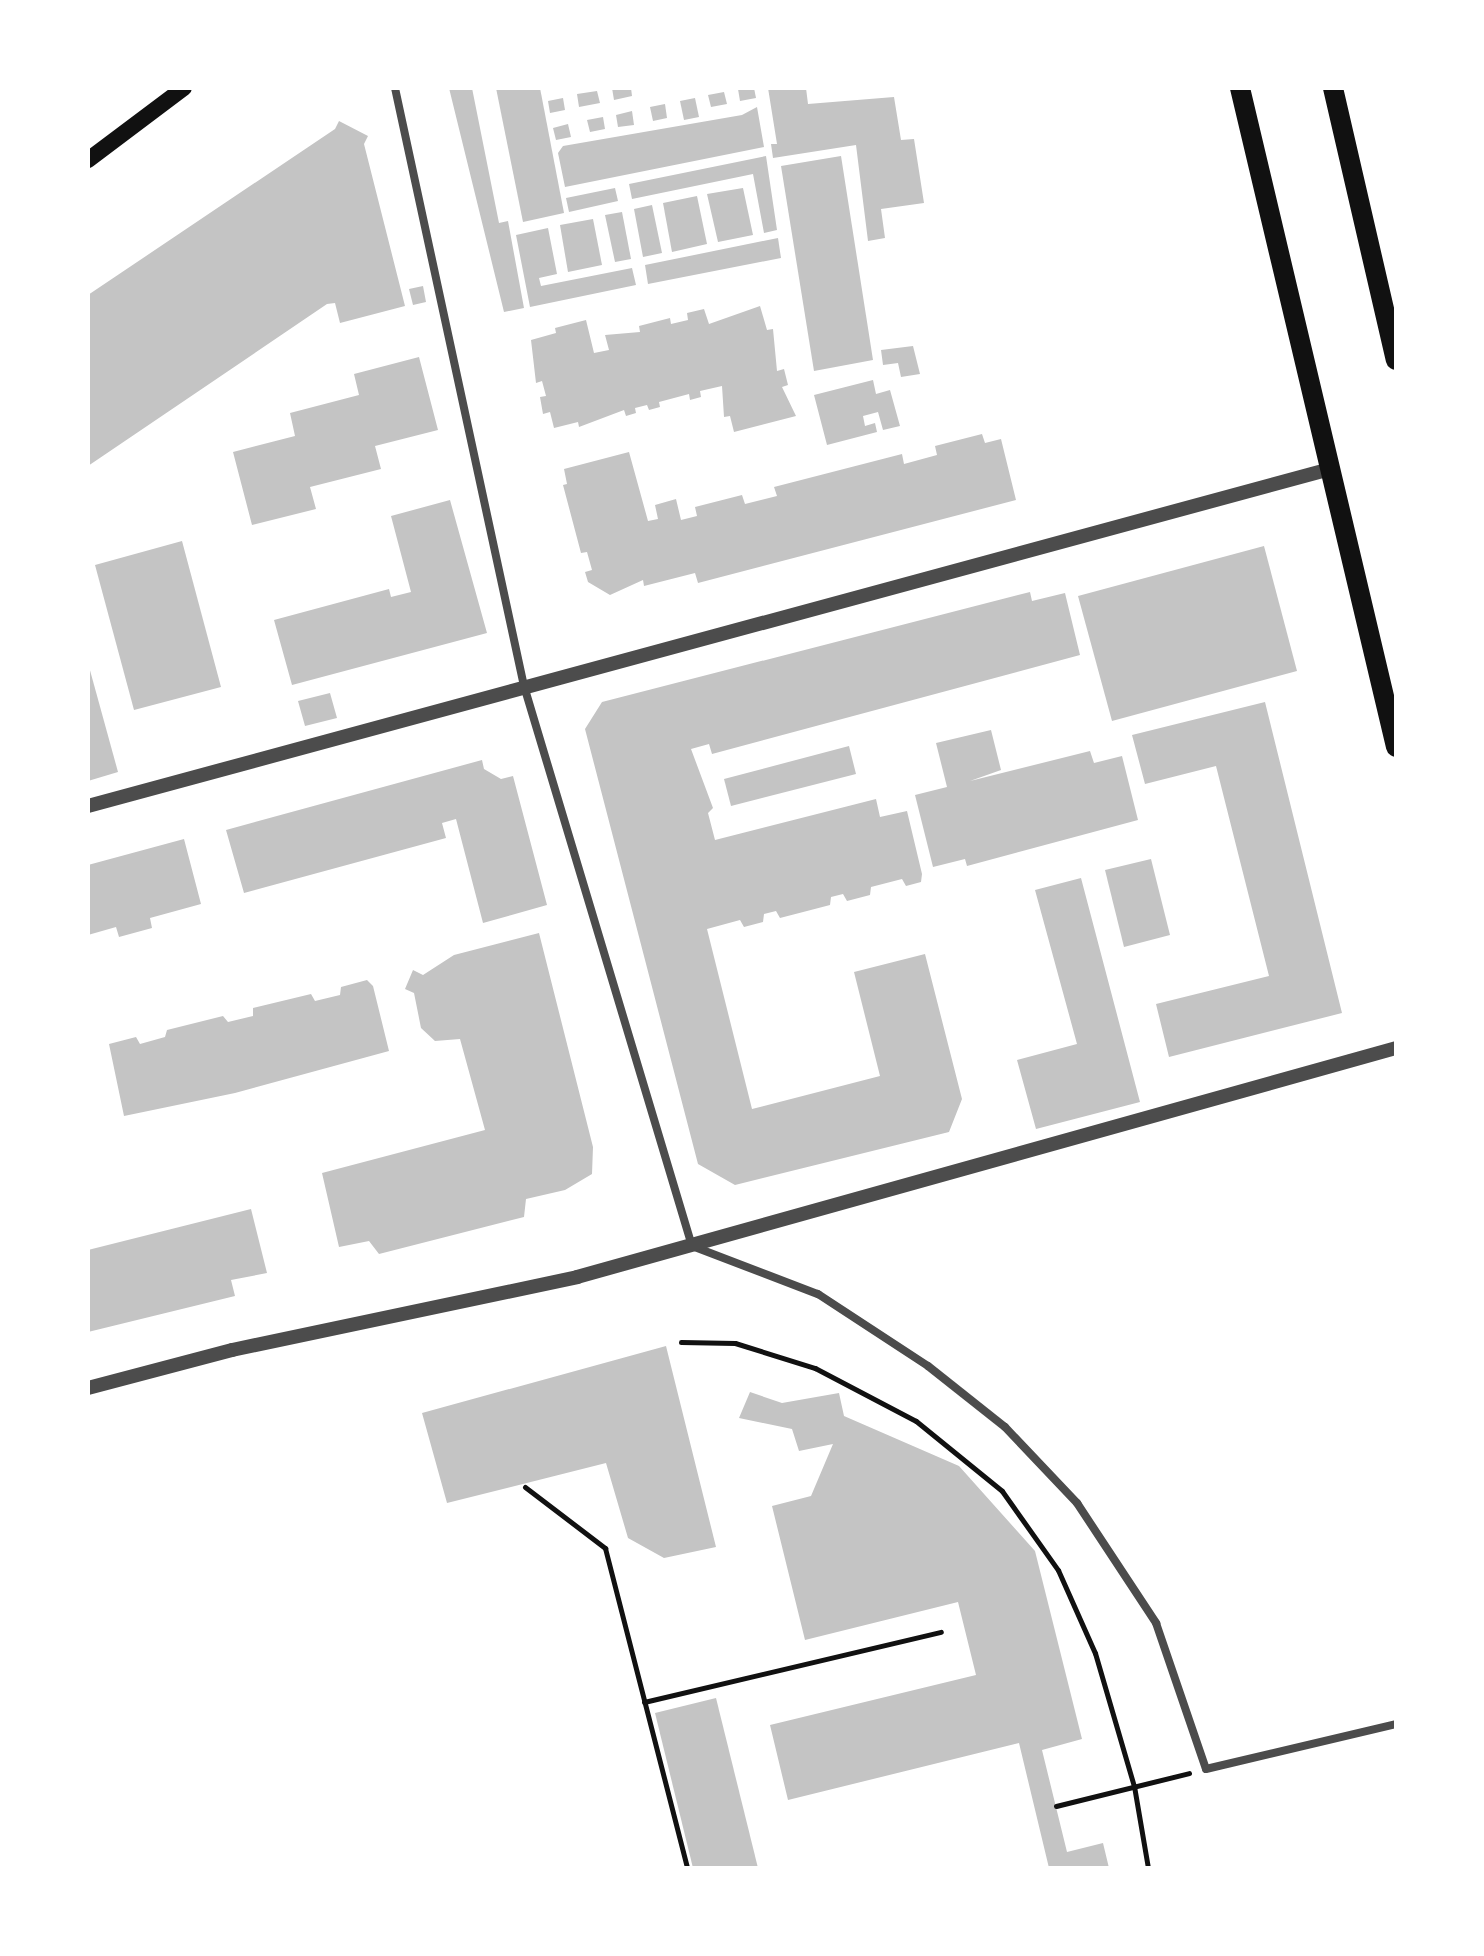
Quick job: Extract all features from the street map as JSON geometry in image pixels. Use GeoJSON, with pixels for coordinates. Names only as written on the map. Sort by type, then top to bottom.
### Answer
{"type":"FeatureCollection","features":[{"type":"Feature","properties":{"kind":"main road"},"geometry":{"type":"LineString","coordinates":[[88,160],[184,88]]}},
{"type":"Feature","properties":{"kind":"main road"},"geometry":{"type":"LineString","coordinates":[[1240,88],[1396,747]]}},
{"type":"Feature","properties":{"kind":"main road"},"geometry":{"type":"LineString","coordinates":[[1333,88],[1396,360]]}},
{"type":"Feature","properties":{"kind":"street"},"geometry":{"type":"LineString","coordinates":[[395,88],[524,686],[692,1246]]}},
{"type":"Feature","properties":{"kind":"street"},"geometry":{"type":"LineString","coordinates":[[88,806],[1330,469]]}},
{"type":"Feature","properties":{"kind":"street"},"geometry":{"type":"LineString","coordinates":[[88,1388],[692,1246],[1396,1048]]}},
{"type":"Feature","properties":{"kind":"street"},"geometry":{"type":"LineString","coordinates":[[692,1246],[818,1294],[928,1366],[1005,1427],[1077,1503],[1156,1623],[1206,1769],[1396,1724]]}},
{"type":"Feature","properties":{"kind":"path"},"geometry":{"type":"LineString","coordinates":[[681,1342],[735,1343],[815,1368],[916,1421],[1002,1491],[1058,1570],[1095,1653],[1134,1786],[1148,1868]]}},
{"type":"Feature","properties":{"kind":"path"},"geometry":{"type":"LineString","coordinates":[[525,1487],[605,1548],[687,1868]]}},
{"type":"Feature","properties":{"kind":"path"},"geometry":{"type":"LineString","coordinates":[[644,1702],[941,1632]]}},
{"type":"Feature","properties":{"kind":"path"},"geometry":{"type":"LineString","coordinates":[[1056,1806],[1206,1769]]}},
{"type":"Feature","properties":{"kind":"building"},"geometry":{"type":"Polygon","coordinates":[[[449,88],[472,88],[499,223],[508,221],[524,308],[504,312],[449,88]]]}},
{"type":"Feature","properties":{"kind":"building"},"geometry":{"type":"Polygon","coordinates":[[[496,88],[540,88],[564,213],[523,222],[496,88]]]}},
{"type":"Feature","properties":{"kind":"building"},"geometry":{"type":"Polygon","coordinates":[[[612,88],[631,88],[632,96],[614,100],[612,88]]]}},
{"type":"Feature","properties":{"kind":"building"},"geometry":{"type":"Polygon","coordinates":[[[754,88],[756,98],[740,101],[738,89],[754,88]]]}},
{"type":"Feature","properties":{"kind":"building"},"geometry":{"type":"Polygon","coordinates":[[[768,88],[806,88],[808,104],[894,97],[901,140],[914,139],[924,203],[881,209],[885,238],[868,241],[856,145],[773,158],[771,144],[777,144],[768,88]]]}},
{"type":"Feature","properties":{"kind":"building"},"geometry":{"type":"Polygon","coordinates":[[[597,91],[600,103],[579,107],[577,94],[597,91]]]}},
{"type":"Feature","properties":{"kind":"building"},"geometry":{"type":"Polygon","coordinates":[[[724,92],[727,104],[711,107],[708,95],[724,92]]]}},
{"type":"Feature","properties":{"kind":"building"},"geometry":{"type":"Polygon","coordinates":[[[563,98],[565,110],[550,113],[548,101],[563,98]]]}},
{"type":"Feature","properties":{"kind":"building"},"geometry":{"type":"Polygon","coordinates":[[[695,98],[699,117],[684,120],[680,101],[695,98]]]}},
{"type":"Feature","properties":{"kind":"building"},"geometry":{"type":"Polygon","coordinates":[[[665,104],[667,118],[653,121],[650,107],[665,104]]]}},
{"type":"Feature","properties":{"kind":"building"},"geometry":{"type":"Polygon","coordinates":[[[757,107],[764,147],[565,187],[558,153],[563,146],[742,115],[757,107]]]}},
{"type":"Feature","properties":{"kind":"building"},"geometry":{"type":"Polygon","coordinates":[[[632,111],[634,125],[618,127],[616,115],[632,111]]]}},
{"type":"Feature","properties":{"kind":"building"},"geometry":{"type":"Polygon","coordinates":[[[603,117],[605,129],[590,132],[587,120],[603,117]]]}},
{"type":"Feature","properties":{"kind":"building"},"geometry":{"type":"Polygon","coordinates":[[[339,121],[368,136],[364,144],[405,306],[340,323],[335,303],[327,304],[88,466],[88,295],[335,129],[339,121]]]}},
{"type":"Feature","properties":{"kind":"building"},"geometry":{"type":"Polygon","coordinates":[[[568,124],[571,137],[556,140],[553,128],[568,124]]]}},
{"type":"Feature","properties":{"kind":"building"},"geometry":{"type":"Polygon","coordinates":[[[766,156],[777,230],[764,233],[753,174],[632,199],[629,184],[766,156]]]}},
{"type":"Feature","properties":{"kind":"building"},"geometry":{"type":"Polygon","coordinates":[[[841,156],[873,360],[814,371],[781,166],[841,156]]]}},
{"type":"Feature","properties":{"kind":"building"},"geometry":{"type":"Polygon","coordinates":[[[615,188],[618,201],[569,212],[566,198],[615,188]]]}},
{"type":"Feature","properties":{"kind":"building"},"geometry":{"type":"Polygon","coordinates":[[[743,188],[753,235],[718,242],[707,194],[743,188]]]}},
{"type":"Feature","properties":{"kind":"building"},"geometry":{"type":"Polygon","coordinates":[[[697,196],[707,244],[672,252],[663,203],[697,196]]]}},
{"type":"Feature","properties":{"kind":"building"},"geometry":{"type":"Polygon","coordinates":[[[652,205],[662,253],[643,257],[634,209],[652,205]]]}},
{"type":"Feature","properties":{"kind":"building"},"geometry":{"type":"Polygon","coordinates":[[[622,212],[631,259],[615,262],[605,215],[622,212]]]}},
{"type":"Feature","properties":{"kind":"building"},"geometry":{"type":"Polygon","coordinates":[[[593,219],[602,265],[568,272],[560,225],[593,219]]]}},
{"type":"Feature","properties":{"kind":"building"},"geometry":{"type":"Polygon","coordinates":[[[548,228],[557,274],[539,278],[541,286],[632,268],[636,285],[530,307],[516,235],[548,228]]]}},
{"type":"Feature","properties":{"kind":"building"},"geometry":{"type":"Polygon","coordinates":[[[778,238],[781,258],[648,284],[645,265],[778,238]]]}},
{"type":"Feature","properties":{"kind":"building"},"geometry":{"type":"Polygon","coordinates":[[[423,286],[426,302],[413,305],[409,289],[423,286]]]}},
{"type":"Feature","properties":{"kind":"building"},"geometry":{"type":"Polygon","coordinates":[[[760,306],[767,330],[773,329],[777,371],[784,369],[788,385],[782,387],[796,416],[734,432],[730,416],[724,417],[722,386],[700,391],[701,397],[690,400],[689,394],[659,402],[660,407],[649,410],[647,405],[635,408],[636,413],[626,416],[624,410],[579,427],[578,422],[554,428],[550,412],[543,414],[540,397],[546,396],[542,381],[536,383],[531,340],[556,333],[555,328],[586,320],[594,353],[609,350],[605,335],[640,332],[639,326],[670,318],[671,324],[688,320],[687,313],[704,309],[709,324],[760,306]]]}},
{"type":"Feature","properties":{"kind":"building"},"geometry":{"type":"Polygon","coordinates":[[[913,346],[920,374],[901,377],[898,363],[883,365],[881,350],[913,346]]]}},
{"type":"Feature","properties":{"kind":"building"},"geometry":{"type":"Polygon","coordinates":[[[419,357],[438,430],[375,446],[381,469],[310,487],[316,509],[252,525],[233,452],[295,436],[290,413],[359,395],[354,374],[419,357]]]}},
{"type":"Feature","properties":{"kind":"building"},"geometry":{"type":"Polygon","coordinates":[[[873,380],[876,394],[890,390],[900,426],[883,430],[878,412],[863,416],[865,426],[875,423],[877,432],[827,445],[814,395],[873,380]]]}},
{"type":"Feature","properties":{"kind":"building"},"geometry":{"type":"Polygon","coordinates":[[[982,434],[985,443],[1001,439],[1016,500],[698,583],[695,573],[644,586],[643,580],[610,595],[588,582],[585,572],[592,570],[587,552],[581,553],[563,485],[567,484],[564,469],[629,452],[648,521],[658,519],[655,505],[676,499],[681,520],[697,516],[695,507],[742,495],[745,504],[777,496],[774,487],[902,454],[904,464],[937,455],[935,446],[982,434]]]}},
{"type":"Feature","properties":{"kind":"building"},"geometry":{"type":"Polygon","coordinates":[[[450,500],[487,633],[292,685],[274,620],[389,589],[391,597],[411,592],[391,516],[450,500]]]}},
{"type":"Feature","properties":{"kind":"building"},"geometry":{"type":"Polygon","coordinates":[[[182,541],[221,687],[134,710],[95,565],[182,541]]]}},
{"type":"Feature","properties":{"kind":"building"},"geometry":{"type":"Polygon","coordinates":[[[1264,546],[1297,671],[1112,721],[1078,596],[1264,546]]]}},
{"type":"Feature","properties":{"kind":"building"},"geometry":{"type":"Polygon","coordinates":[[[1030,592],[1032,601],[1065,593],[1080,655],[712,754],[709,744],[691,749],[713,808],[708,813],[715,840],[876,799],[880,817],[907,811],[922,874],[921,882],[906,886],[902,879],[871,887],[870,895],[847,901],[843,894],[831,897],[830,905],[780,918],[776,911],[764,914],[763,922],[744,927],[740,920],[707,929],[752,1109],[880,1076],[854,972],[925,954],[962,1099],[949,1132],[735,1185],[698,1164],[585,729],[602,702],[1030,592]]]}},
{"type":"Feature","properties":{"kind":"building"},"geometry":{"type":"Polygon","coordinates":[[[88,663],[118,772],[88,781],[88,663]]]}},
{"type":"Feature","properties":{"kind":"building"},"geometry":{"type":"Polygon","coordinates":[[[330,693],[337,718],[305,726],[298,701],[330,693]]]}},
{"type":"Feature","properties":{"kind":"building"},"geometry":{"type":"Polygon","coordinates":[[[1265,702],[1342,1013],[1169,1057],[1156,1004],[1269,976],[1216,766],[1145,784],[1132,735],[1265,702]]]}},
{"type":"Feature","properties":{"kind":"building"},"geometry":{"type":"Polygon","coordinates":[[[991,730],[1001,770],[970,781],[1090,751],[1094,763],[1122,756],[1138,820],[967,866],[965,859],[933,867],[915,795],[947,787],[936,743],[991,730]]]}},
{"type":"Feature","properties":{"kind":"building"},"geometry":{"type":"Polygon","coordinates":[[[849,746],[856,774],[731,806],[724,779],[849,746]]]}},
{"type":"Feature","properties":{"kind":"building"},"geometry":{"type":"Polygon","coordinates":[[[482,760],[484,769],[501,779],[513,776],[547,905],[483,923],[456,819],[442,823],[446,838],[244,893],[226,830],[482,760]]]}},
{"type":"Feature","properties":{"kind":"building"},"geometry":{"type":"Polygon","coordinates":[[[184,839],[201,904],[150,918],[152,928],[119,937],[116,927],[88,935],[88,865],[184,839]]]}},
{"type":"Feature","properties":{"kind":"building"},"geometry":{"type":"Polygon","coordinates":[[[1151,859],[1170,935],[1124,947],[1105,870],[1151,859]]]}},
{"type":"Feature","properties":{"kind":"building"},"geometry":{"type":"Polygon","coordinates":[[[1081,878],[1140,1102],[1036,1129],[1017,1060],[1077,1044],[1035,890],[1081,878]]]}},
{"type":"Feature","properties":{"kind":"building"},"geometry":{"type":"Polygon","coordinates":[[[539,933],[593,1147],[592,1174],[565,1190],[526,1199],[524,1217],[379,1254],[369,1241],[339,1247],[322,1173],[485,1130],[460,1039],[435,1041],[421,1028],[414,993],[405,989],[413,970],[423,975],[454,955],[539,933]]]}},
{"type":"Feature","properties":{"kind":"building"},"geometry":{"type":"Polygon","coordinates":[[[367,980],[373,986],[389,1051],[235,1093],[124,1116],[109,1044],[136,1037],[140,1044],[165,1037],[167,1030],[223,1016],[228,1022],[253,1016],[253,1008],[311,994],[315,1001],[340,995],[341,987],[367,980]]]}},
{"type":"Feature","properties":{"kind":"building"},"geometry":{"type":"Polygon","coordinates":[[[251,1209],[267,1273],[231,1280],[235,1296],[88,1332],[88,1250],[251,1209]]]}},
{"type":"Feature","properties":{"kind":"building"},"geometry":{"type":"Polygon","coordinates":[[[666,1346],[716,1547],[664,1558],[628,1538],[606,1463],[447,1503],[422,1413],[666,1346]]]}},
{"type":"Feature","properties":{"kind":"building"},"geometry":{"type":"Polygon","coordinates":[[[750,1392],[782,1403],[839,1393],[844,1416],[959,1466],[1035,1551],[1082,1739],[1042,1750],[1067,1852],[1103,1843],[1109,1868],[1049,1868],[1019,1743],[788,1800],[770,1725],[976,1675],[958,1602],[805,1640],[772,1506],[811,1496],[833,1444],[799,1451],[792,1429],[739,1418],[750,1392]]]}},
{"type":"Feature","properties":{"kind":"building"},"geometry":{"type":"Polygon","coordinates":[[[716,1698],[758,1868],[693,1868],[655,1713],[716,1698]]]}}]}
